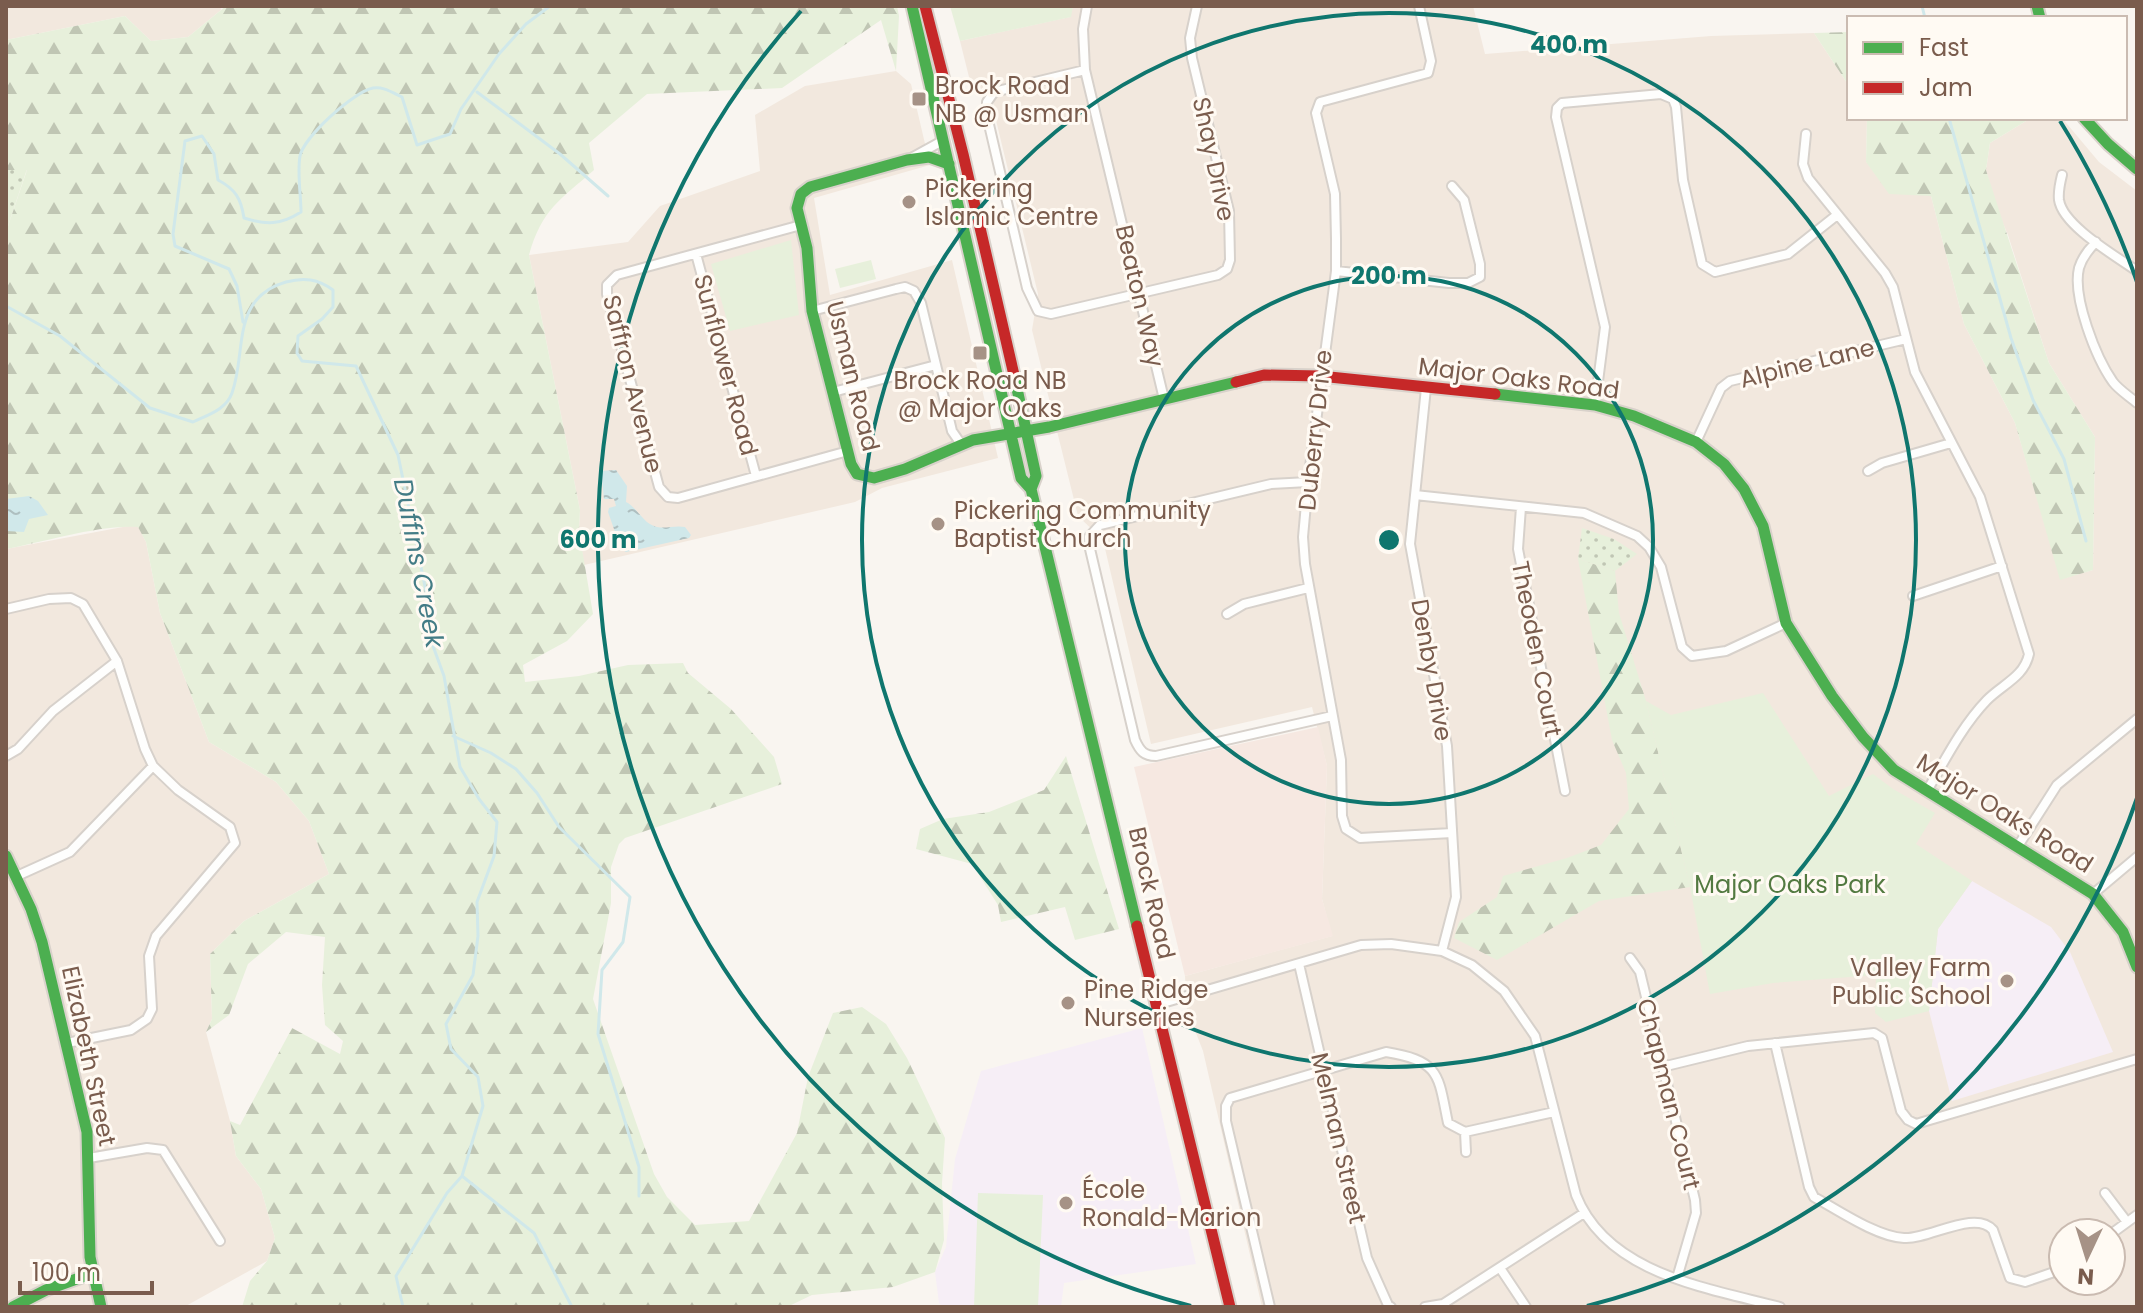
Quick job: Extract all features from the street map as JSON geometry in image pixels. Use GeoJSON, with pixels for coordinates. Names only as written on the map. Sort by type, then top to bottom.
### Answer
{"type":"FeatureCollection","features":[{"type":"Feature","properties":{"kind":"street","name":"Brock Road"},"geometry":{"type":"LineString","coordinates":[[912,6],[1021,478],[1031,489],[1230,1307]]}},
{"type":"Feature","properties":{"kind":"street","name":"Brock Road"},"geometry":{"type":"LineString","coordinates":[[925,6],[963,154],[1026,430],[1036,476],[1031,489]]}},
{"type":"Feature","properties":{"kind":"street","name":"Beaton Way"},"geometry":{"type":"LineString","coordinates":[[1087,6],[1083,29],[1085,70],[1164,399]]}},
{"type":"Feature","properties":{"kind":"street","name":"Shay Drive"},"geometry":{"type":"LineString","coordinates":[[1085,70],[994,92],[987,102],[987,116],[1027,288],[1038,311],[1051,314],[1218,275],[1227,269],[1230,260],[1229,211],[1192,58],[1190,38],[1197,6]]}},
{"type":"Feature","properties":{"kind":"street","name":"Duberry Drive"},"geometry":{"type":"LineString","coordinates":[[1419,6],[1431,61],[1428,73],[1320,102],[1316,113],[1335,194],[1336,271],[1320,376],[1303,537],[1308,588],[1341,760],[1342,816],[1346,829],[1360,838],[1452,833]]}},
{"type":"Feature","properties":{"kind":"street"},"geometry":{"type":"LineString","coordinates":[[1595,405],[1605,327],[1556,117],[1557,108],[1562,103],[1661,94],[1673,99],[1683,180],[1702,264],[1715,272],[1788,254],[1837,215]]}},
{"type":"Feature","properties":{"kind":"street"},"geometry":{"type":"LineString","coordinates":[[2086,120],[2137,169]]}},
{"type":"Feature","properties":{"kind":"street"},"geometry":{"type":"LineString","coordinates":[[1806,134],[1803,164],[1808,178],[1893,287],[1915,372],[1980,497],[2029,654],[2026,667],[1987,700],[1961,732],[1927,791]]}},
{"type":"Feature","properties":{"kind":"street"},"geometry":{"type":"LineString","coordinates":[[944,140],[963,154]]}},
{"type":"Feature","properties":{"kind":"street","name":"Usman Road"},"geometry":{"type":"LineString","coordinates":[[907,160],[944,140]]}},
{"type":"Feature","properties":{"kind":"street","name":"Usman Road"},"geometry":{"type":"LineString","coordinates":[[949,164],[929,157],[907,160],[804,190],[797,203],[807,248],[812,311],[848,451],[857,474],[874,478],[905,469],[961,444]]}},
{"type":"Feature","properties":{"kind":"street"},"geometry":{"type":"LineString","coordinates":[[2062,175],[2059,200],[2064,214],[2137,271]]}},
{"type":"Feature","properties":{"kind":"street"},"geometry":{"type":"LineString","coordinates":[[1336,271],[1449,283],[1468,283],[1480,277],[1480,264],[1464,200],[1452,186]]}},
{"type":"Feature","properties":{"kind":"street","name":"Saffron Avenue"},"geometry":{"type":"LineString","coordinates":[[801,225],[617,275],[606,289],[663,493],[672,498],[848,451]]}},
{"type":"Feature","properties":{"kind":"street"},"geometry":{"type":"LineString","coordinates":[[2096,242],[2087,251],[2078,270],[2079,293],[2093,344],[2114,384],[2137,403]]}},
{"type":"Feature","properties":{"kind":"street","name":"Sunflower Road"},"geometry":{"type":"LineString","coordinates":[[696,254],[756,476]]}},
{"type":"Feature","properties":{"kind":"street"},"geometry":{"type":"LineString","coordinates":[[812,311],[905,287],[914,291],[921,303],[952,431],[961,444]]}},
{"type":"Feature","properties":{"kind":"street","name":"Alpine Lane"},"geometry":{"type":"LineString","coordinates":[[1696,442],[1721,388],[1730,381],[1906,339]]}},
{"type":"Feature","properties":{"kind":"street"},"geometry":{"type":"LineString","coordinates":[[833,392],[936,365]]}},
{"type":"Feature","properties":{"kind":"street","name":"Major Oaks Road"},"geometry":{"type":"LineString","coordinates":[[961,444],[1264,375],[1320,376],[1595,405],[1634,416],[1696,442],[1724,464],[1755,506],[1763,526],[1786,623],[1832,696],[1863,737],[1884,761],[1927,791],[2093,894],[2123,932],[2137,967]]}},
{"type":"Feature","properties":{"kind":"street","name":"Denby Drive"},"geometry":{"type":"LineString","coordinates":[[1426,388],[1410,544],[1447,746],[1456,897],[1442,951]]}},
{"type":"Feature","properties":{"kind":"street"},"geometry":{"type":"LineString","coordinates":[[1868,471],[1882,463],[1951,443]]}},
{"type":"Feature","properties":{"kind":"street"},"geometry":{"type":"LineString","coordinates":[[1308,482],[1271,484],[1100,525],[1089,537],[1090,549],[1135,740],[1147,756],[1332,716]]}},
{"type":"Feature","properties":{"kind":"street"},"geometry":{"type":"LineString","coordinates":[[1415,495],[1584,513],[1637,536],[1649,547],[1661,567],[1682,647],[1692,656],[1726,651],[1786,623]]}},
{"type":"Feature","properties":{"kind":"street","name":"Theoden Court"},"geometry":{"type":"LineString","coordinates":[[1521,507],[1518,549],[1565,791]]}},
{"type":"Feature","properties":{"kind":"street"},"geometry":{"type":"LineString","coordinates":[[1913,596],[2002,566]]}},
{"type":"Feature","properties":{"kind":"street"},"geometry":{"type":"LineString","coordinates":[[1227,614],[1244,604],[1308,588]]}},
{"type":"Feature","properties":{"kind":"street"},"geometry":{"type":"LineString","coordinates":[[6,609],[49,599],[71,598],[83,604],[117,661],[153,766],[178,790],[230,827],[235,843],[156,936],[149,956],[152,1009],[147,1019],[131,1030],[67,1043]]}},
{"type":"Feature","properties":{"kind":"street"},"geometry":{"type":"LineString","coordinates":[[6,756],[18,749],[53,711],[117,661]]}},
{"type":"Feature","properties":{"kind":"street"},"geometry":{"type":"LineString","coordinates":[[2018,846],[2057,785],[2137,719]]}},
{"type":"Feature","properties":{"kind":"street"},"geometry":{"type":"LineString","coordinates":[[17,876],[70,852],[153,766]]}},
{"type":"Feature","properties":{"kind":"street","name":"Elizabeth Street"},"geometry":{"type":"LineString","coordinates":[[6,856],[17,876],[42,942],[87,1132],[88,1227],[93,1273],[101,1307]]}},
{"type":"Feature","properties":{"kind":"street"},"geometry":{"type":"LineString","coordinates":[[2093,894],[2137,857]]}},
{"type":"Feature","properties":{"kind":"street"},"geometry":{"type":"LineString","coordinates":[[1156,1005],[1361,945],[1391,944],[1442,951],[1472,965],[1504,991],[1535,1036],[1576,1195],[1584,1213],[1631,1259],[1677,1278],[1763,1305],[1780,1307]]}},
{"type":"Feature","properties":{"kind":"street","name":"Chapman Court"},"geometry":{"type":"LineString","coordinates":[[1630,958],[1640,972],[1696,1213],[1677,1278]]}},
{"type":"Feature","properties":{"kind":"street","name":"Melman Street"},"geometry":{"type":"LineString","coordinates":[[1299,964],[1367,1258],[1391,1307]]}},
{"type":"Feature","properties":{"kind":"street"},"geometry":{"type":"LineString","coordinates":[[1662,1067],[1748,1046],[1874,1033],[1882,1038],[1901,1111],[1916,1124],[2137,1059]]}},
{"type":"Feature","properties":{"kind":"street"},"geometry":{"type":"LineString","coordinates":[[1775,1043],[1814,1197],[1885,1234],[1906,1239],[1976,1222],[1989,1225],[2010,1278],[2025,1282],[2047,1274]]}},
{"type":"Feature","properties":{"kind":"street"},"geometry":{"type":"LineString","coordinates":[[1270,1307],[1226,1121],[1226,1106],[1230,1098],[1386,1052],[1409,1056],[1434,1071],[1439,1079],[1448,1123],[1465,1132],[1554,1112]]}},
{"type":"Feature","properties":{"kind":"street"},"geometry":{"type":"LineString","coordinates":[[1465,1132],[1466,1152]]}},
{"type":"Feature","properties":{"kind":"street"},"geometry":{"type":"LineString","coordinates":[[89,1158],[147,1148],[163,1150],[220,1241]]}},
{"type":"Feature","properties":{"kind":"street"},"geometry":{"type":"LineString","coordinates":[[2105,1193],[2123,1217]]}},
{"type":"Feature","properties":{"kind":"street"},"geometry":{"type":"LineString","coordinates":[[1425,1307],[1443,1304],[1584,1213]]}},
{"type":"Feature","properties":{"kind":"street"},"geometry":{"type":"LineString","coordinates":[[2127,1222],[2137,1215]]}},
{"type":"Feature","properties":{"kind":"street"},"geometry":{"type":"LineString","coordinates":[[1500,1268],[1526,1307]]}},
{"type":"Feature","properties":{"kind":"street"},"geometry":{"type":"LineString","coordinates":[[13,1307],[46,1290],[93,1273]]}},
{"type":"Feature","properties":{"kind":"shaded area"},"geometry":{"type":"Polygon","coordinates":[[[6,6],[220,6],[221,10],[188,37],[151,41],[125,16],[6,40],[6,6]]]}},
{"type":"Feature","properties":{"kind":"shaded area"},"geometry":{"type":"Polygon","coordinates":[[[1073,6],[1473,6],[1485,54],[1711,36],[1814,33],[1847,83],[1847,120],[1867,120],[1866,162],[1931,196],[1964,324],[2015,423],[2061,579],[2093,570],[2095,437],[2049,363],[2008,235],[1995,205],[1986,170],[1990,143],[2028,120],[2064,120],[2099,162],[2137,191],[2137,1307],[1262,1307],[1203,1051],[1187,1010],[1185,976],[1332,936],[1322,899],[1327,766],[1312,707],[1151,744],[1103,540],[1078,516],[1032,330],[1038,294],[994,112],[992,83],[973,93],[960,41],[1070,17],[1073,6]]]}},
{"type":"Feature","properties":{"kind":"shaded area"},"geometry":{"type":"Polygon","coordinates":[[[896,71],[911,84],[930,165],[814,198],[830,295],[952,260],[998,458],[882,488],[855,502],[584,565],[579,531],[580,510],[529,255],[628,242],[660,206],[760,171],[755,115],[805,86],[896,71]]]}},
{"type":"Feature","properties":{"kind":"shaded area"},"geometry":{"type":"Polygon","coordinates":[[[138,526],[146,542],[160,613],[209,742],[276,782],[309,821],[329,874],[244,921],[210,954],[212,1019],[206,1032],[236,1156],[261,1189],[275,1238],[267,1261],[184,1307],[6,1307],[6,549],[138,526]]]}},
{"type":"Feature","properties":{"kind":"shaded area"},"geometry":{"type":"Polygon","coordinates":[[[1318,727],[1327,766],[1322,899],[1333,936],[1185,976],[1134,767],[1318,727]]]}},
{"type":"Feature","properties":{"kind":"shaded area","name":"Valley Farm Public School"},"geometry":{"type":"Polygon","coordinates":[[[1972,881],[2051,927],[2070,952],[2113,1052],[1952,1101],[1929,1011],[1938,929],[1972,881]]]}},
{"type":"Feature","properties":{"kind":"shaded area","name":"École Ronald-Marion"},"geometry":{"type":"Polygon","coordinates":[[[1142,1028],[1196,1264],[1064,1283],[1061,1307],[943,1307],[939,1303],[935,1272],[946,1247],[955,1159],[981,1071],[1142,1028]]]}},
{"type":"Feature","properties":{"kind":"green space"},"geometry":{"type":"Polygon","coordinates":[[[226,6],[897,6],[896,71],[881,20],[782,88],[647,94],[589,143],[594,170],[546,216],[529,255],[580,510],[579,531],[593,614],[567,641],[523,665],[525,682],[579,676],[628,665],[683,663],[688,673],[731,709],[774,757],[782,784],[625,838],[619,844],[611,867],[611,903],[593,999],[654,1174],[667,1197],[695,1225],[749,1221],[797,1133],[808,1077],[833,1013],[862,1007],[886,1024],[907,1058],[945,1138],[942,1183],[944,1240],[935,1272],[893,1287],[812,1295],[787,1307],[242,1307],[250,1281],[267,1261],[275,1238],[261,1189],[236,1156],[230,1121],[240,1125],[292,1028],[340,1054],[343,1041],[325,1025],[322,985],[325,937],[286,932],[248,964],[229,1015],[206,1032],[212,1019],[210,954],[244,921],[329,874],[309,821],[276,782],[209,742],[160,613],[146,542],[138,527],[90,531],[6,549],[6,232],[27,170],[6,170],[6,40],[125,16],[151,41],[188,37],[226,6]]]}},
{"type":"Feature","properties":{"kind":"green space"},"geometry":{"type":"Polygon","coordinates":[[[950,6],[1073,6],[1071,17],[960,41],[950,6]]]}},
{"type":"Feature","properties":{"kind":"green space"},"geometry":{"type":"Polygon","coordinates":[[[1847,32],[1847,83],[1814,33],[1847,32]]]}},
{"type":"Feature","properties":{"kind":"green space"},"geometry":{"type":"Polygon","coordinates":[[[1867,120],[2028,120],[1990,143],[1986,170],[2049,363],[2095,437],[2093,570],[2060,580],[2015,423],[1964,324],[1931,196],[1889,194],[1866,162],[1867,120]]]}},
{"type":"Feature","properties":{"kind":"green space"},"geometry":{"type":"Polygon","coordinates":[[[27,169],[6,232],[6,170],[27,169]]]}},
{"type":"Feature","properties":{"kind":"green space"},"geometry":{"type":"Polygon","coordinates":[[[791,240],[799,315],[730,331],[711,264],[791,240]]]}},
{"type":"Feature","properties":{"kind":"green space"},"geometry":{"type":"Polygon","coordinates":[[[871,260],[876,279],[840,288],[835,269],[871,260]]]}},
{"type":"Feature","properties":{"kind":"green space"},"geometry":{"type":"Polygon","coordinates":[[[1582,528],[1614,539],[1637,554],[1615,571],[1578,559],[1582,528]]]}},
{"type":"Feature","properties":{"kind":"green space"},"geometry":{"type":"Polygon","coordinates":[[[1578,559],[1615,571],[1619,613],[1646,701],[1690,887],[1599,901],[1497,960],[1454,938],[1459,922],[1497,897],[1503,876],[1601,845],[1629,809],[1626,773],[1612,740],[1578,559]]]}},
{"type":"Feature","properties":{"kind":"green space","name":"Major Oaks Park"},"geometry":{"type":"Polygon","coordinates":[[[1763,693],[1829,796],[1873,774],[1935,813],[1916,844],[1972,881],[1938,929],[1929,1011],[1886,1022],[1875,1013],[1876,975],[1773,983],[1710,994],[1690,887],[1646,701],[1671,715],[1763,693]]]}},
{"type":"Feature","properties":{"kind":"green space"},"geometry":{"type":"Polygon","coordinates":[[[1066,756],[1119,929],[1075,940],[1065,907],[1001,922],[998,905],[972,864],[916,849],[920,829],[943,819],[989,812],[1044,790],[1066,756]]]}},
{"type":"Feature","properties":{"kind":"green space"},"geometry":{"type":"Polygon","coordinates":[[[978,1193],[1043,1195],[1038,1307],[974,1307],[978,1193]]]}},
{"type":"Feature","properties":{"kind":"water"},"geometry":{"type":"Polygon","coordinates":[[[616,470],[627,486],[626,502],[644,519],[657,527],[685,527],[691,535],[689,538],[626,552],[621,549],[608,512],[609,508],[616,506],[614,499],[604,499],[601,471],[616,470]]]}},
{"type":"Feature","properties":{"kind":"water"},"geometry":{"type":"Polygon","coordinates":[[[29,496],[38,501],[48,515],[29,519],[24,532],[6,531],[6,499],[29,496]]]}},
{"type":"Feature","properties":{"kind":"waterway"},"geometry":{"type":"LineString","coordinates":[[243,322],[237,286],[229,269],[175,246],[173,234],[185,141],[202,136],[214,154],[218,180],[236,195],[244,218],[266,223],[287,219],[301,212],[299,170],[303,148],[342,106],[364,91],[384,89],[402,97],[417,145],[450,134],[461,109],[499,54],[526,24],[550,6]]}},
{"type":"Feature","properties":{"kind":"waterway"},"geometry":{"type":"LineString","coordinates":[[1922,6],[1924,16]]}},
{"type":"Feature","properties":{"kind":"waterway"},"geometry":{"type":"LineString","coordinates":[[477,92],[560,154],[608,196]]}},
{"type":"Feature","properties":{"kind":"waterway"},"geometry":{"type":"LineString","coordinates":[[1950,120],[2011,338],[2033,400],[2064,459],[2086,541]]}},
{"type":"Feature","properties":{"kind":"waterway","name":"Duffins Creek"},"geometry":{"type":"LineString","coordinates":[[6,306],[60,336],[150,408],[193,422],[216,411],[229,399],[248,313],[256,300],[268,290],[299,280],[316,281],[333,290],[333,307],[298,336],[297,353],[302,361],[356,366],[398,455],[430,611],[433,646],[444,676],[460,767],[497,822],[494,856],[477,902],[478,936],[473,975],[446,1024],[451,1049],[478,1077],[483,1106],[462,1176],[447,1193],[396,1276],[403,1307]]}},
{"type":"Feature","properties":{"kind":"waterway"},"geometry":{"type":"LineString","coordinates":[[453,736],[491,753],[516,769],[537,793],[559,827],[630,897],[623,942],[602,970],[598,1034],[639,1167],[639,1196]]}},
{"type":"Feature","properties":{"kind":"waterway"},"geometry":{"type":"LineString","coordinates":[[462,1176],[534,1233],[572,1307]]}},
{"type":"Feature","properties":{"kind":"traffic: fast"},"geometry":{"type":"LineString","coordinates":[[912,6],[1021,478],[1031,489],[1137,926]]}},
{"type":"Feature","properties":{"kind":"traffic: fast"},"geometry":{"type":"LineString","coordinates":[[2037,6],[2040,16]]}},
{"type":"Feature","properties":{"kind":"traffic: fast"},"geometry":{"type":"LineString","coordinates":[[2086,120],[2137,169]]}},
{"type":"Feature","properties":{"kind":"traffic: fast"},"geometry":{"type":"LineString","coordinates":[[949,164],[929,157],[907,160],[810,187],[801,194],[797,208],[807,248],[812,311],[851,464],[857,474],[874,478],[905,469],[973,440],[1049,427],[1236,382]]}},
{"type":"Feature","properties":{"kind":"traffic: fast"},"geometry":{"type":"LineString","coordinates":[[1014,375],[1036,476],[1031,489]]}},
{"type":"Feature","properties":{"kind":"traffic: fast"},"geometry":{"type":"LineString","coordinates":[[1495,394],[1595,405],[1634,416],[1696,442],[1724,464],[1744,489],[1763,526],[1786,623],[1832,696],[1863,737],[1894,770],[2093,894],[2123,932],[2137,967]]}},
{"type":"Feature","properties":{"kind":"traffic: fast"},"geometry":{"type":"LineString","coordinates":[[6,856],[31,909],[42,942],[87,1132],[90,1257],[101,1307]]}},
{"type":"Feature","properties":{"kind":"traffic: fast"},"geometry":{"type":"LineString","coordinates":[[13,1307],[46,1290],[93,1273]]}},
{"type":"Feature","properties":{"kind":"traffic: jam"},"geometry":{"type":"LineString","coordinates":[[925,6],[1014,375]]}},
{"type":"Feature","properties":{"kind":"traffic: jam"},"geometry":{"type":"LineString","coordinates":[[1236,382],[1264,375],[1320,376],[1495,394]]}},
{"type":"Feature","properties":{"kind":"traffic: jam"},"geometry":{"type":"LineString","coordinates":[[1137,926],[1230,1307]]}},
{"type":"Feature","properties":{"kind":"place","name":"Brock Road NB @ Usman"},"geometry":{"type":"Point","coordinates":[919,99]}},
{"type":"Feature","properties":{"kind":"place","name":"Pickering Islamic Centre"},"geometry":{"type":"Point","coordinates":[909,202]}},
{"type":"Feature","properties":{"kind":"place","name":"Brock Road NB @ Major Oaks"},"geometry":{"type":"Point","coordinates":[980,353]}},
{"type":"Feature","properties":{"kind":"place","name":"Pickering Community Baptist Church"},"geometry":{"type":"Point","coordinates":[938,524]}},
{"type":"Feature","properties":{"kind":"place","name":"Valley Farm Public School"},"geometry":{"type":"Point","coordinates":[2007,981]}},
{"type":"Feature","properties":{"kind":"place","name":"Pine Ridge Nurseries"},"geometry":{"type":"Point","coordinates":[1068,1003]}},
{"type":"Feature","properties":{"kind":"place","name":"École Ronald-Marion"},"geometry":{"type":"Point","coordinates":[1066,1203]}}]}
